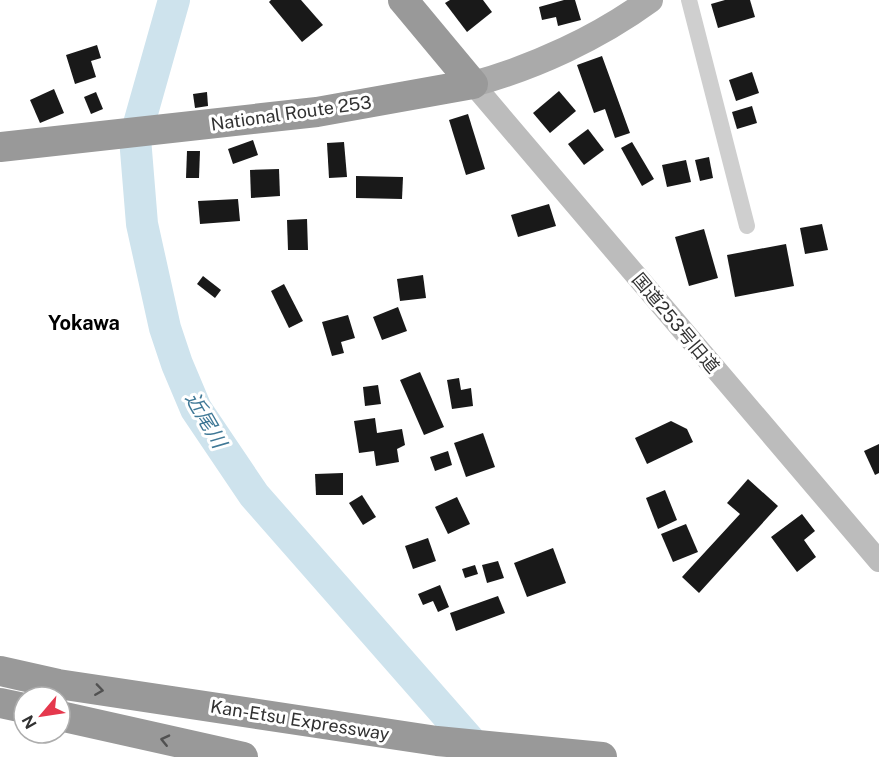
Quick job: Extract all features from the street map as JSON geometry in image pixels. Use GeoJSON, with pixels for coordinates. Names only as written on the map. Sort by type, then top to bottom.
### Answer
{"type":"FeatureCollection","features":[{"type":"Feature","properties":{"kind":"highway"},"geometry":{"type":"LineString","coordinates":[[403,0],[473,84]]}},
{"type":"Feature","properties":{"kind":"highway","name":"National Route 253"},"geometry":{"type":"LineString","coordinates":[[0,147],[317,112],[473,84]]}},
{"type":"Feature","properties":{"kind":"highway","name":"Kan-Etsu Expressway"},"geometry":{"type":"LineString","coordinates":[[0,671],[58,684],[436,741],[602,757]]}},
{"type":"Feature","properties":{"kind":"highway"},"geometry":{"type":"LineString","coordinates":[[72,719],[243,757]]}},
{"type":"Feature","properties":{"kind":"main road"},"geometry":{"type":"LineString","coordinates":[[473,84],[515,72],[556,54],[650,0]]}},
{"type":"Feature","properties":{"kind":"street"},"geometry":{"type":"LineString","coordinates":[[689,0],[747,226]]}},
{"type":"Feature","properties":{"kind":"street","name":"国道253号旧道"},"geometry":{"type":"LineString","coordinates":[[473,84],[879,561]]}},
{"type":"Feature","properties":{"kind":"building"},"geometry":{"type":"Polygon","coordinates":[[[271,0],[301,0],[323,25],[302,42],[269,2],[271,0]]]}},
{"type":"Feature","properties":{"kind":"building"},"geometry":{"type":"Polygon","coordinates":[[[450,0],[483,0],[492,12],[467,32],[445,3],[450,0]]]}},
{"type":"Feature","properties":{"kind":"building"},"geometry":{"type":"Polygon","coordinates":[[[564,0],[575,0],[581,20],[558,26],[556,17],[542,20],[539,7],[564,0]]]}},
{"type":"Feature","properties":{"kind":"building"},"geometry":{"type":"Polygon","coordinates":[[[725,0],[750,0],[755,17],[718,28],[711,4],[725,0]]]}},
{"type":"Feature","properties":{"kind":"building"},"geometry":{"type":"Polygon","coordinates":[[[97,45],[101,58],[91,61],[96,77],[75,84],[66,55],[97,45]]]}},
{"type":"Feature","properties":{"kind":"building"},"geometry":{"type":"Polygon","coordinates":[[[602,56],[630,133],[615,138],[605,109],[594,113],[577,65],[602,56]]]}},
{"type":"Feature","properties":{"kind":"building"},"geometry":{"type":"Polygon","coordinates":[[[752,72],[759,93],[736,101],[729,80],[752,72]]]}},
{"type":"Feature","properties":{"kind":"building"},"geometry":{"type":"Polygon","coordinates":[[[54,89],[64,113],[40,123],[30,100],[54,89]]]}},
{"type":"Feature","properties":{"kind":"building"},"geometry":{"type":"Polygon","coordinates":[[[559,91],[576,111],[550,133],[533,113],[559,91]]]}},
{"type":"Feature","properties":{"kind":"building"},"geometry":{"type":"Polygon","coordinates":[[[96,92],[103,109],[91,114],[84,97],[96,92]]]}},
{"type":"Feature","properties":{"kind":"building"},"geometry":{"type":"Polygon","coordinates":[[[207,92],[208,106],[195,108],[193,94],[207,92]]]}},
{"type":"Feature","properties":{"kind":"building"},"geometry":{"type":"Polygon","coordinates":[[[752,106],[757,123],[737,129],[732,112],[752,106]]]}},
{"type":"Feature","properties":{"kind":"building"},"geometry":{"type":"Polygon","coordinates":[[[468,114],[485,169],[466,175],[449,120],[468,114]]]}},
{"type":"Feature","properties":{"kind":"building"},"geometry":{"type":"Polygon","coordinates":[[[588,129],[604,150],[584,165],[568,144],[588,129]]]}},
{"type":"Feature","properties":{"kind":"building"},"geometry":{"type":"Polygon","coordinates":[[[253,140],[258,155],[233,164],[228,149],[253,140]]]}},
{"type":"Feature","properties":{"kind":"building"},"geometry":{"type":"Polygon","coordinates":[[[344,142],[347,177],[329,178],[327,143],[344,142]]]}},
{"type":"Feature","properties":{"kind":"building"},"geometry":{"type":"Polygon","coordinates":[[[632,142],[654,179],[642,186],[621,148],[632,142]]]}},
{"type":"Feature","properties":{"kind":"building"},"geometry":{"type":"Polygon","coordinates":[[[187,151],[200,151],[199,178],[186,178],[187,151]]]}},
{"type":"Feature","properties":{"kind":"building"},"geometry":{"type":"Polygon","coordinates":[[[709,157],[713,178],[700,181],[695,160],[709,157]]]}},
{"type":"Feature","properties":{"kind":"building"},"geometry":{"type":"Polygon","coordinates":[[[686,160],[691,182],[667,187],[662,165],[686,160]]]}},
{"type":"Feature","properties":{"kind":"building"},"geometry":{"type":"Polygon","coordinates":[[[279,169],[280,196],[251,198],[250,170],[279,169]]]}},
{"type":"Feature","properties":{"kind":"building"},"geometry":{"type":"Polygon","coordinates":[[[356,176],[403,177],[402,199],[356,198],[356,176]]]}},
{"type":"Feature","properties":{"kind":"building"},"geometry":{"type":"Polygon","coordinates":[[[238,199],[240,221],[200,224],[198,201],[238,199]]]}},
{"type":"Feature","properties":{"kind":"building"},"geometry":{"type":"Polygon","coordinates":[[[549,204],[556,226],[518,237],[511,215],[549,204]]]}},
{"type":"Feature","properties":{"kind":"building"},"geometry":{"type":"Polygon","coordinates":[[[307,219],[308,250],[288,250],[287,220],[307,219]]]}},
{"type":"Feature","properties":{"kind":"building"},"geometry":{"type":"Polygon","coordinates":[[[822,224],[828,250],[805,254],[800,228],[822,224]]]}},
{"type":"Feature","properties":{"kind":"building"},"geometry":{"type":"Polygon","coordinates":[[[704,229],[718,278],[689,286],[675,237],[704,229]]]}},
{"type":"Feature","properties":{"kind":"building"},"geometry":{"type":"Polygon","coordinates":[[[786,244],[794,286],[735,297],[727,255],[786,244]]]}},
{"type":"Feature","properties":{"kind":"building"},"geometry":{"type":"Polygon","coordinates":[[[423,275],[426,298],[400,301],[397,279],[423,275]]]}},
{"type":"Feature","properties":{"kind":"building"},"geometry":{"type":"Polygon","coordinates":[[[203,276],[221,290],[215,298],[197,284],[203,276]]]}},
{"type":"Feature","properties":{"kind":"building"},"geometry":{"type":"Polygon","coordinates":[[[284,284],[303,321],[289,328],[271,291],[284,284]]]}},
{"type":"Feature","properties":{"kind":"building"},"geometry":{"type":"Polygon","coordinates":[[[398,307],[407,331],[382,340],[373,317],[398,307]]]}},
{"type":"Feature","properties":{"kind":"building"},"geometry":{"type":"Polygon","coordinates":[[[348,315],[355,338],[341,342],[344,353],[332,356],[322,322],[348,315]]]}},
{"type":"Feature","properties":{"kind":"building"},"geometry":{"type":"Polygon","coordinates":[[[420,372],[444,427],[424,435],[400,380],[420,372]]]}},
{"type":"Feature","properties":{"kind":"building"},"geometry":{"type":"Polygon","coordinates":[[[459,378],[461,390],[471,388],[473,406],[452,409],[447,380],[459,378]]]}},
{"type":"Feature","properties":{"kind":"building"},"geometry":{"type":"Polygon","coordinates":[[[378,385],[381,404],[365,406],[363,387],[378,385]]]}},
{"type":"Feature","properties":{"kind":"building"},"geometry":{"type":"Polygon","coordinates":[[[375,418],[377,433],[402,429],[405,445],[397,449],[399,462],[376,466],[374,451],[359,453],[354,421],[375,418]]]}},
{"type":"Feature","properties":{"kind":"building"},"geometry":{"type":"Polygon","coordinates":[[[671,421],[687,429],[693,442],[647,464],[635,438],[671,421]]]}},
{"type":"Feature","properties":{"kind":"building"},"geometry":{"type":"Polygon","coordinates":[[[483,433],[495,467],[466,477],[454,443],[483,433]]]}},
{"type":"Feature","properties":{"kind":"building"},"geometry":{"type":"Polygon","coordinates":[[[879,444],[879,473],[875,475],[864,451],[879,444]]]}},
{"type":"Feature","properties":{"kind":"building"},"geometry":{"type":"Polygon","coordinates":[[[448,451],[452,465],[435,471],[430,457],[448,451]]]}},
{"type":"Feature","properties":{"kind":"building"},"geometry":{"type":"Polygon","coordinates":[[[343,473],[343,495],[316,495],[315,474],[343,473]]]}},
{"type":"Feature","properties":{"kind":"building"},"geometry":{"type":"Polygon","coordinates":[[[748,479],[778,506],[699,593],[682,577],[740,514],[727,503],[748,479]]]}},
{"type":"Feature","properties":{"kind":"building"},"geometry":{"type":"Polygon","coordinates":[[[665,490],[677,520],[658,529],[646,498],[665,490]]]}},
{"type":"Feature","properties":{"kind":"building"},"geometry":{"type":"Polygon","coordinates":[[[362,495],[376,517],[363,525],[349,503],[362,495]]]}},
{"type":"Feature","properties":{"kind":"building"},"geometry":{"type":"Polygon","coordinates":[[[457,497],[470,524],[448,534],[435,507],[457,497]]]}},
{"type":"Feature","properties":{"kind":"building"},"geometry":{"type":"Polygon","coordinates":[[[802,514],[815,531],[804,540],[816,557],[797,572],[771,537],[802,514]]]}},
{"type":"Feature","properties":{"kind":"building"},"geometry":{"type":"Polygon","coordinates":[[[686,524],[698,552],[673,562],[661,534],[686,524]]]}},
{"type":"Feature","properties":{"kind":"building"},"geometry":{"type":"Polygon","coordinates":[[[428,538],[436,561],[413,569],[405,546],[428,538]]]}},
{"type":"Feature","properties":{"kind":"building"},"geometry":{"type":"Polygon","coordinates":[[[553,548],[566,583],[527,597],[514,563],[553,548]]]}},
{"type":"Feature","properties":{"kind":"building"},"geometry":{"type":"Polygon","coordinates":[[[498,561],[504,578],[487,583],[482,565],[498,561]]]}},
{"type":"Feature","properties":{"kind":"building"},"geometry":{"type":"Polygon","coordinates":[[[475,565],[478,574],[465,578],[462,569],[475,565]]]}},
{"type":"Feature","properties":{"kind":"building"},"geometry":{"type":"Polygon","coordinates":[[[440,585],[449,607],[438,612],[433,601],[423,605],[418,594],[440,585]]]}},
{"type":"Feature","properties":{"kind":"building"},"geometry":{"type":"Polygon","coordinates":[[[498,596],[505,613],[456,631],[450,613],[498,596]]]}},
{"type":"Feature","properties":{"kind":"waterway","name":"近尾川"},"geometry":{"type":"LineString","coordinates":[[174,0],[135,138],[142,224],[165,328],[177,364],[196,409],[254,495],[484,757]]}},
{"type":"Feature","properties":{"kind":"district","name":"Yokawa"},"geometry":{"type":"Point","coordinates":[84,323]}}]}
